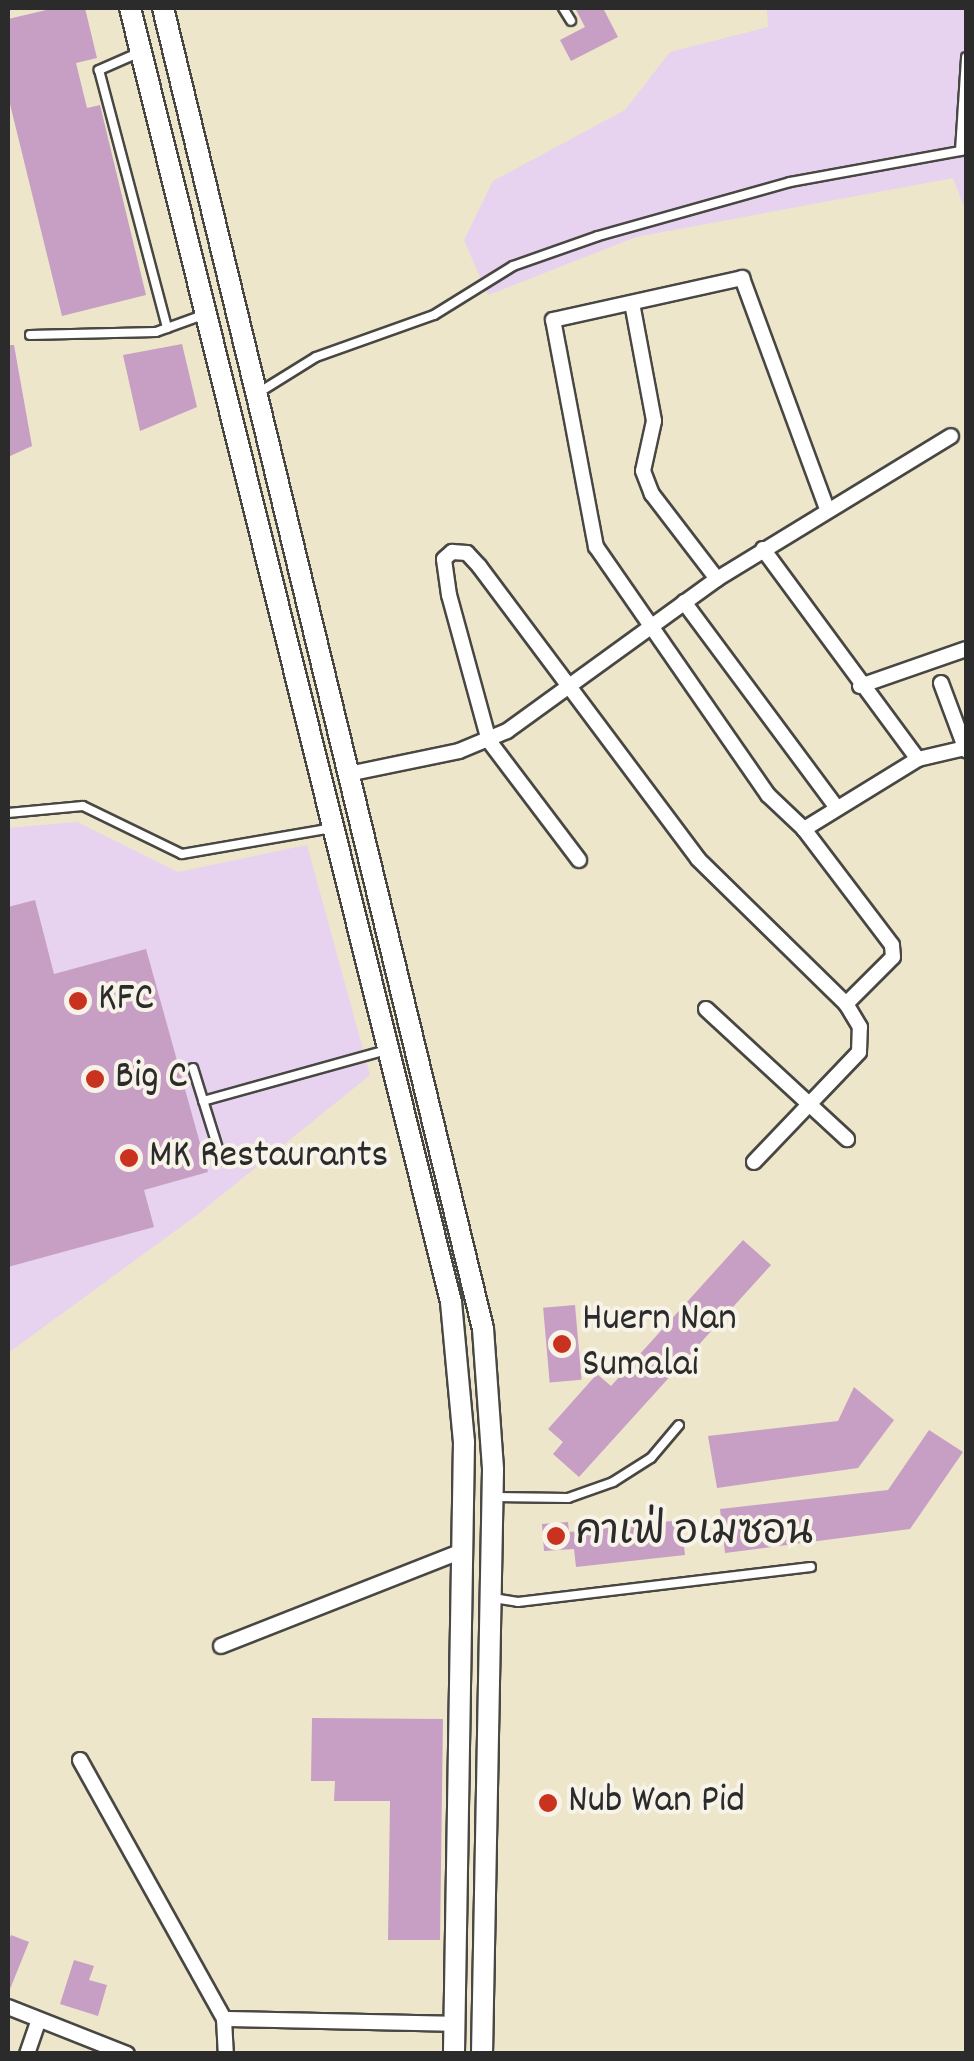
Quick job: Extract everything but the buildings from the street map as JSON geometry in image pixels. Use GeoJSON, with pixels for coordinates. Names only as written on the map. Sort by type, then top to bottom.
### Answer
{"type":"FeatureCollection","features":[{"type":"Feature","properties":{"kind":"main road"},"geometry":{"type":"LineString","coordinates":[[130,8],[138,53],[451,1302],[462,1416],[454,2054]]}},
{"type":"Feature","properties":{"kind":"main road"},"geometry":{"type":"LineString","coordinates":[[163,8],[478,1298],[490,1388],[493,1497],[482,2054]]}},
{"type":"Feature","properties":{"kind":"street"},"geometry":{"type":"LineString","coordinates":[[828,509],[742,278],[553,320],[596,547],[768,795],[804,830],[892,945],[892,958],[846,1004]]}},
{"type":"Feature","properties":{"kind":"street"},"geometry":{"type":"LineString","coordinates":[[632,303],[654,421],[643,471],[652,494],[717,579]]}},
{"type":"Feature","properties":{"kind":"street"},"geometry":{"type":"LineString","coordinates":[[353,774],[488,741],[574,688],[717,579],[951,436]]}},
{"type":"Feature","properties":{"kind":"street"},"geometry":{"type":"LineString","coordinates":[[763,549],[860,686],[918,758]]}},
{"type":"Feature","properties":{"kind":"street"},"geometry":{"type":"LineString","coordinates":[[579,860],[488,741],[445,555],[467,553],[574,688],[698,858],[846,1004],[860,1026],[859,1052],[754,1162]]}},
{"type":"Feature","properties":{"kind":"street"},"geometry":{"type":"LineString","coordinates":[[684,602],[835,805]]}},
{"type":"Feature","properties":{"kind":"street"},"geometry":{"type":"LineString","coordinates":[[860,686],[966,649]]}},
{"type":"Feature","properties":{"kind":"street"},"geometry":{"type":"LineString","coordinates":[[804,830],[835,805],[918,758],[964,750],[941,683]]}},
{"type":"Feature","properties":{"kind":"street"},"geometry":{"type":"LineString","coordinates":[[706,1009],[847,1138]]}},
{"type":"Feature","properties":{"kind":"street"},"geometry":{"type":"LineString","coordinates":[[221,1646],[462,1551]]}},
{"type":"Feature","properties":{"kind":"street"},"geometry":{"type":"LineString","coordinates":[[80,1760],[224,2019],[226,2054]]}},
{"type":"Feature","properties":{"kind":"street"},"geometry":{"type":"LineString","coordinates":[[8,2008],[127,2054]]}},
{"type":"Feature","properties":{"kind":"street"},"geometry":{"type":"LineString","coordinates":[[224,2019],[455,2024]]}},
{"type":"Feature","properties":{"kind":"street"},"geometry":{"type":"LineString","coordinates":[[27,2054],[39,2020]]}},
{"type":"Feature","properties":{"kind":"lane"},"geometry":{"type":"LineString","coordinates":[[563,8],[571,21]]}},
{"type":"Feature","properties":{"kind":"lane"},"geometry":{"type":"LineString","coordinates":[[138,53],[98,70],[167,328]]}},
{"type":"Feature","properties":{"kind":"lane"},"geometry":{"type":"LineString","coordinates":[[256,394],[316,357],[434,315],[513,266],[724,198],[963,150],[966,57]]}},
{"type":"Feature","properties":{"kind":"lane"},"geometry":{"type":"LineString","coordinates":[[30,335],[167,328],[204,315]]}},
{"type":"Feature","properties":{"kind":"lane"},"geometry":{"type":"LineString","coordinates":[[8,813],[83,806],[182,854],[332,828]]}},
{"type":"Feature","properties":{"kind":"lane"},"geometry":{"type":"LineString","coordinates":[[203,1101],[390,1049]]}},
{"type":"Feature","properties":{"kind":"lane"},"geometry":{"type":"LineString","coordinates":[[193,1068],[222,1162]]}},
{"type":"Feature","properties":{"kind":"lane"},"geometry":{"type":"LineString","coordinates":[[493,1497],[568,1498],[613,1482],[652,1458],[679,1425]]}},
{"type":"Feature","properties":{"kind":"lane"},"geometry":{"type":"LineString","coordinates":[[492,1597],[518,1602],[811,1567]]}},
{"type":"Feature","properties":{"kind":"shaded area"},"geometry":{"type":"Polygon","coordinates":[[[767,8],[966,8],[966,212],[953,178],[636,237],[488,295],[464,240],[493,181],[625,110],[670,52],[768,27],[767,8]]]}},
{"type":"Feature","properties":{"kind":"shaded area"},"geometry":{"type":"Polygon","coordinates":[[[77,822],[178,872],[307,845],[370,1075],[197,1215],[8,1353],[8,828],[77,822]]]}},
{"type":"Feature","properties":{"kind":"place","name":"KFC"},"geometry":{"type":"Point","coordinates":[78,1001]}},
{"type":"Feature","properties":{"kind":"place","name":"Big C"},"geometry":{"type":"Point","coordinates":[95,1079]}},
{"type":"Feature","properties":{"kind":"place","name":"MK Restaurants"},"geometry":{"type":"Point","coordinates":[129,1158]}},
{"type":"Feature","properties":{"kind":"place","name":"Huern Nan Sumalai"},"geometry":{"type":"Point","coordinates":[562,1344]}},
{"type":"Feature","properties":{"kind":"place","name":"คาเฟ่ อเมซอน"},"geometry":{"type":"Point","coordinates":[556,1536]}},
{"type":"Feature","properties":{"kind":"place","name":"Nub Wan Pid"},"geometry":{"type":"Point","coordinates":[548,1803]}}]}
